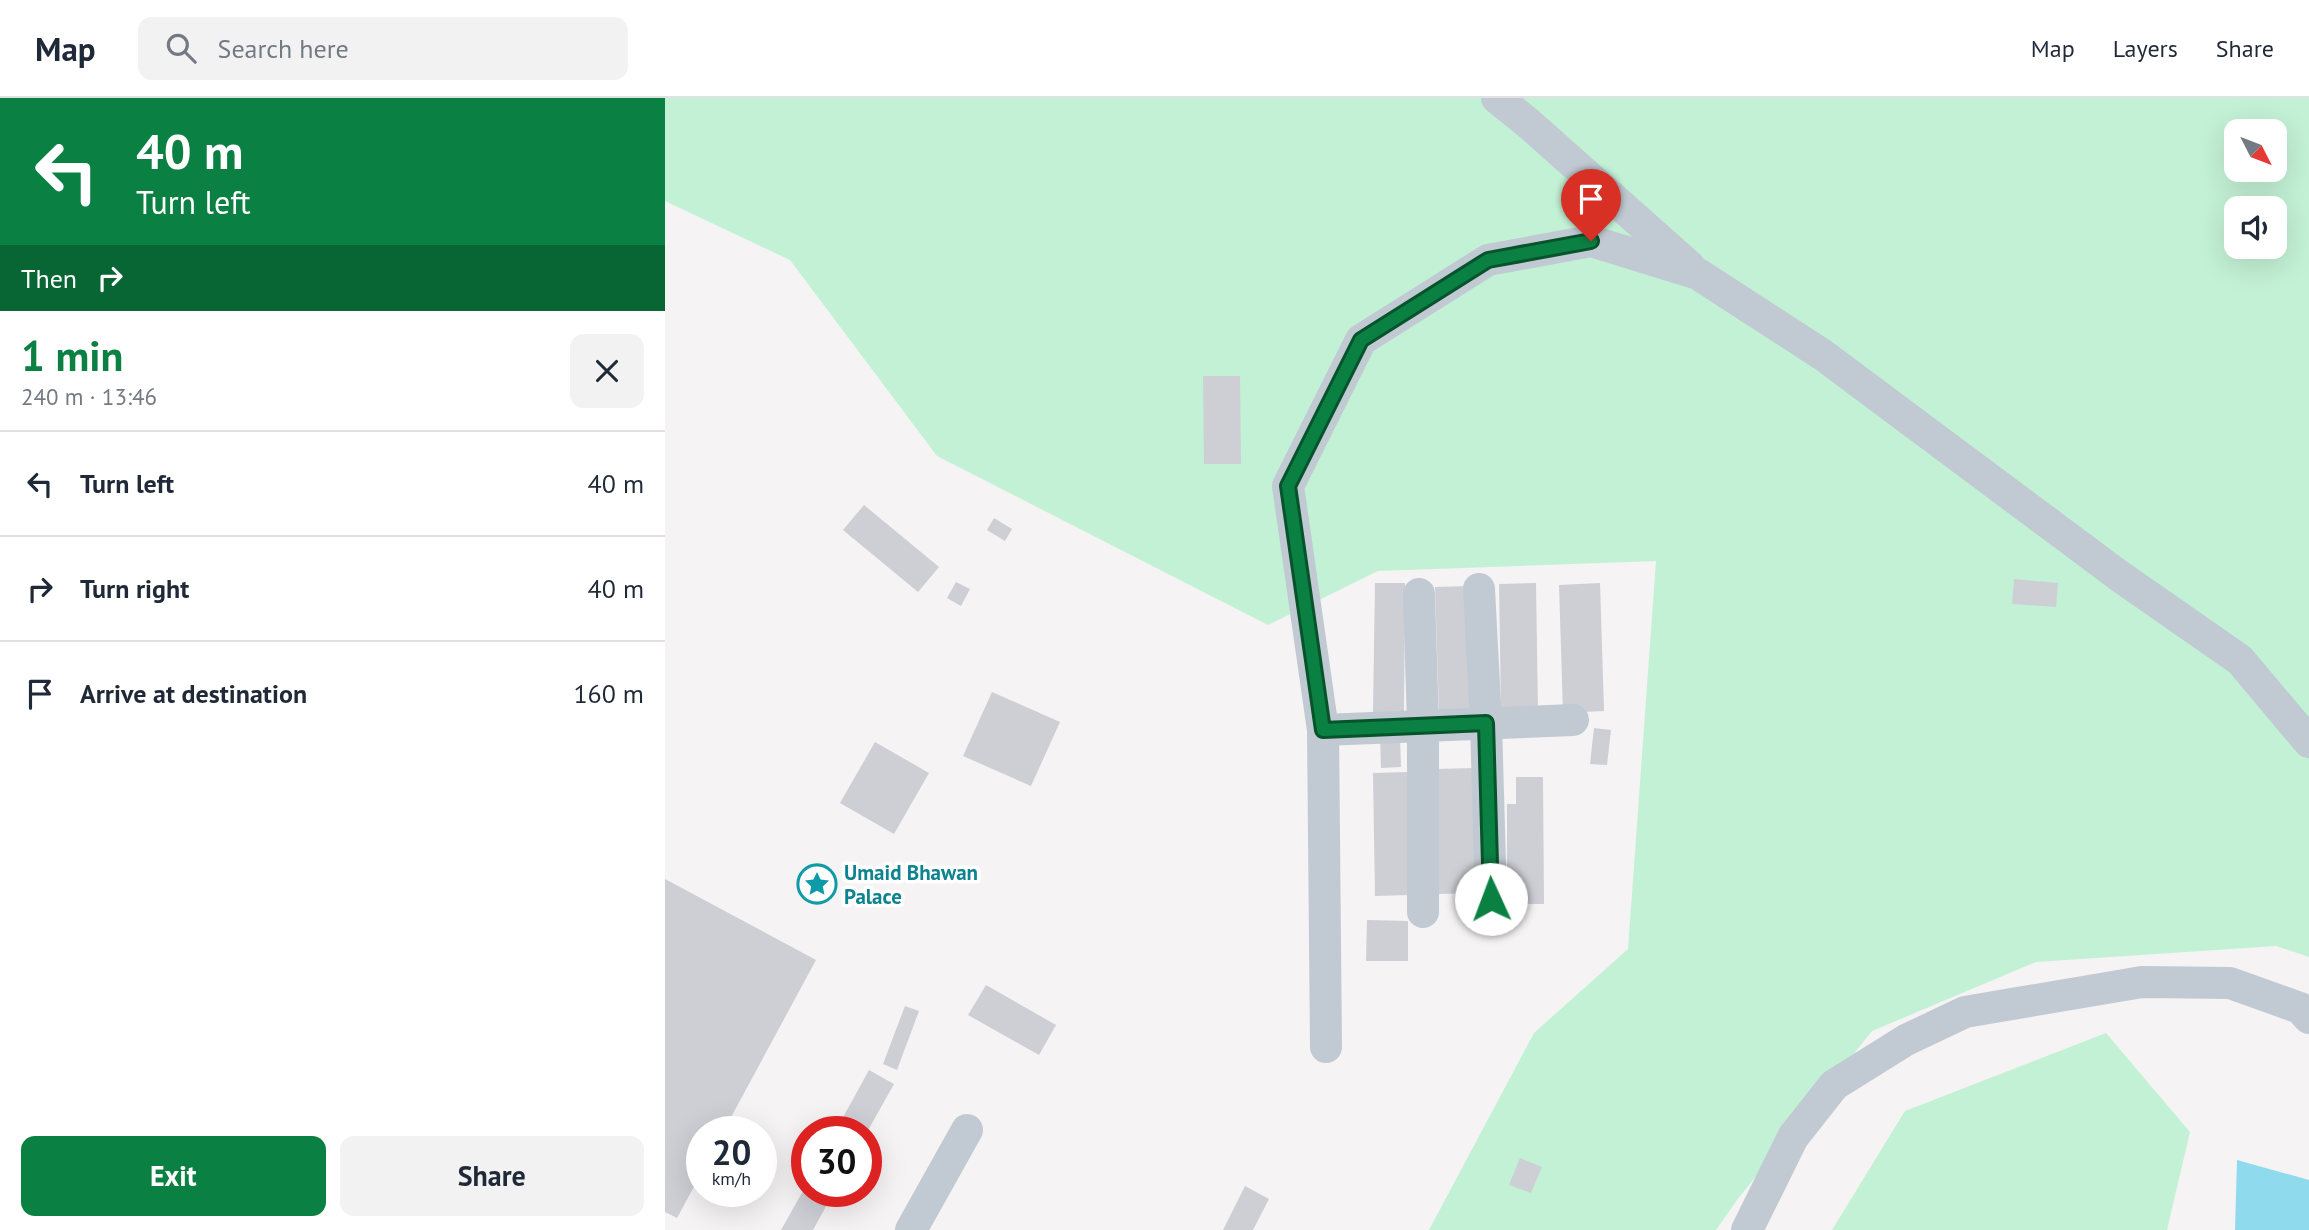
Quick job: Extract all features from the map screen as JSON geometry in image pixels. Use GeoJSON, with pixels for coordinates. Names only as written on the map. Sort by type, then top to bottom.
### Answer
{"type":"FeatureCollection","features":[{"type":"Feature","properties":{"kind":"street"},"geometry":{"type":"LineString","coordinates":[[1497,98],[1698,274],[1823,355],[2118,575],[2240,660],[2309,742]]}},
{"type":"Feature","properties":{"kind":"street"},"geometry":{"type":"LineString","coordinates":[[1326,1047],[1323,730],[1288,486],[1361,340],[1488,260],[1591,241],[1698,274]]}},
{"type":"Feature","properties":{"kind":"street"},"geometry":{"type":"LineString","coordinates":[[1479,589],[1491,899]]}},
{"type":"Feature","properties":{"kind":"street"},"geometry":{"type":"LineString","coordinates":[[1419,594],[1423,724],[1423,912]]}},
{"type":"Feature","properties":{"kind":"street"},"geometry":{"type":"LineString","coordinates":[[1323,730],[1573,720]]}},
{"type":"Feature","properties":{"kind":"street"},"geometry":{"type":"LineString","coordinates":[[1747,1230],[1793,1137],[1834,1085],[1906,1040],[1965,1012],[2142,982],[2180,982],[2230,983],[2300,1008],[2309,1017]]}},
{"type":"Feature","properties":{"kind":"street"},"geometry":{"type":"LineString","coordinates":[[911,1230],[967,1130]]}},
{"type":"Feature","properties":{"kind":"green space"},"geometry":{"type":"Polygon","coordinates":[[[665,98],[2309,98],[2309,957],[2276,946],[2036,962],[1872,1031],[1716,1230],[1429,1230],[1534,1033],[1628,949],[1656,561],[1378,571],[1268,625],[937,456],[790,260],[665,201],[665,98]]]}},
{"type":"Feature","properties":{"kind":"green space"},"geometry":{"type":"Polygon","coordinates":[[[2106,1033],[2190,1132],[2167,1230],[1832,1230],[1905,1111],[2106,1033]]]}},
{"type":"Feature","properties":{"kind":"water"},"geometry":{"type":"Polygon","coordinates":[[[2237,1160],[2309,1180],[2309,1230],[2235,1230],[2237,1160]]]}},
{"type":"Feature","properties":{"kind":"building"},"geometry":{"type":"Polygon","coordinates":[[[1203,376],[1240,376],[1241,464],[1204,464],[1203,376]]]}},
{"type":"Feature","properties":{"kind":"building"},"geometry":{"type":"Polygon","coordinates":[[[864,505],[939,567],[918,592],[843,530],[864,505]]]}},
{"type":"Feature","properties":{"kind":"building"},"geometry":{"type":"Polygon","coordinates":[[[994,518],[1012,529],[1005,541],[987,530],[994,518]]]}},
{"type":"Feature","properties":{"kind":"building"},"geometry":{"type":"Polygon","coordinates":[[[2014,579],[2058,583],[2056,607],[2012,604],[2014,579]]]}},
{"type":"Feature","properties":{"kind":"building"},"geometry":{"type":"Polygon","coordinates":[[[956,582],[970,589],[961,606],[947,598],[956,582]]]}},
{"type":"Feature","properties":{"kind":"building"},"geometry":{"type":"Polygon","coordinates":[[[1375,583],[1405,583],[1404,713],[1373,712],[1375,583]]]}},
{"type":"Feature","properties":{"kind":"building"},"geometry":{"type":"Polygon","coordinates":[[[1536,583],[1538,713],[1501,714],[1499,584],[1536,583]]]}},
{"type":"Feature","properties":{"kind":"building"},"geometry":{"type":"Polygon","coordinates":[[[1600,583],[1604,711],[1563,713],[1559,585],[1600,583]]]}},
{"type":"Feature","properties":{"kind":"building"},"geometry":{"type":"Polygon","coordinates":[[[1468,586],[1472,713],[1439,714],[1435,587],[1468,586]]]}},
{"type":"Feature","properties":{"kind":"building"},"geometry":{"type":"Polygon","coordinates":[[[992,692],[1060,722],[1031,786],[963,756],[992,692]]]}},
{"type":"Feature","properties":{"kind":"building"},"geometry":{"type":"Polygon","coordinates":[[[1594,728],[1611,730],[1607,765],[1590,764],[1594,728]]]}},
{"type":"Feature","properties":{"kind":"building"},"geometry":{"type":"Polygon","coordinates":[[[1400,736],[1401,767],[1381,768],[1380,737],[1400,736]]]}},
{"type":"Feature","properties":{"kind":"building"},"geometry":{"type":"Polygon","coordinates":[[[875,742],[929,773],[894,834],[840,803],[875,742]]]}},
{"type":"Feature","properties":{"kind":"building"},"geometry":{"type":"Polygon","coordinates":[[[1476,768],[1478,893],[1438,894],[1435,769],[1476,768]]]}},
{"type":"Feature","properties":{"kind":"building"},"geometry":{"type":"Polygon","coordinates":[[[1407,772],[1409,895],[1375,896],[1373,773],[1407,772]]]}},
{"type":"Feature","properties":{"kind":"building"},"geometry":{"type":"Polygon","coordinates":[[[1516,777],[1543,777],[1544,904],[1507,904],[1507,804],[1516,804],[1516,777]]]}},
{"type":"Feature","properties":{"kind":"building","name":"Umaid Bhawan Palace"},"geometry":{"type":"Polygon","coordinates":[[[665,879],[816,960],[732,1116],[686,1116],[686,1201],[677,1218],[665,1212],[665,879]]]}},
{"type":"Feature","properties":{"kind":"building"},"geometry":{"type":"Polygon","coordinates":[[[1367,920],[1408,921],[1408,961],[1366,961],[1367,920]]]}},
{"type":"Feature","properties":{"kind":"building"},"geometry":{"type":"Polygon","coordinates":[[[986,985],[1056,1025],[1039,1055],[968,1015],[986,985]]]}},
{"type":"Feature","properties":{"kind":"building"},"geometry":{"type":"Polygon","coordinates":[[[905,1006],[919,1011],[897,1070],[883,1064],[905,1006]]]}},
{"type":"Feature","properties":{"kind":"building"},"geometry":{"type":"Polygon","coordinates":[[[869,1070],[894,1084],[876,1116],[844,1116],[869,1070]]]}},
{"type":"Feature","properties":{"kind":"building"},"geometry":{"type":"Polygon","coordinates":[[[1520,1158],[1542,1167],[1531,1193],[1509,1185],[1520,1158]]]}},
{"type":"Feature","properties":{"kind":"building"},"geometry":{"type":"Polygon","coordinates":[[[1245,1186],[1269,1199],[1253,1230],[1223,1230],[1245,1186]]]}},
{"type":"Feature","properties":{"kind":"building"},"geometry":{"type":"Polygon","coordinates":[[[794,1207],[826,1207],[813,1230],[781,1230],[794,1207]]]}},
{"type":"Feature","properties":{"kind":"place","name":"Umaid Bhawan Palace"},"geometry":{"type":"Point","coordinates":[817,884]}},
{"type":"Feature","properties":{"kind":"route"},"geometry":{"type":"LineString","coordinates":[[1491,899],[1486,723],[1323,730],[1288,486],[1361,340],[1488,260],[1591,241]]}}]}
